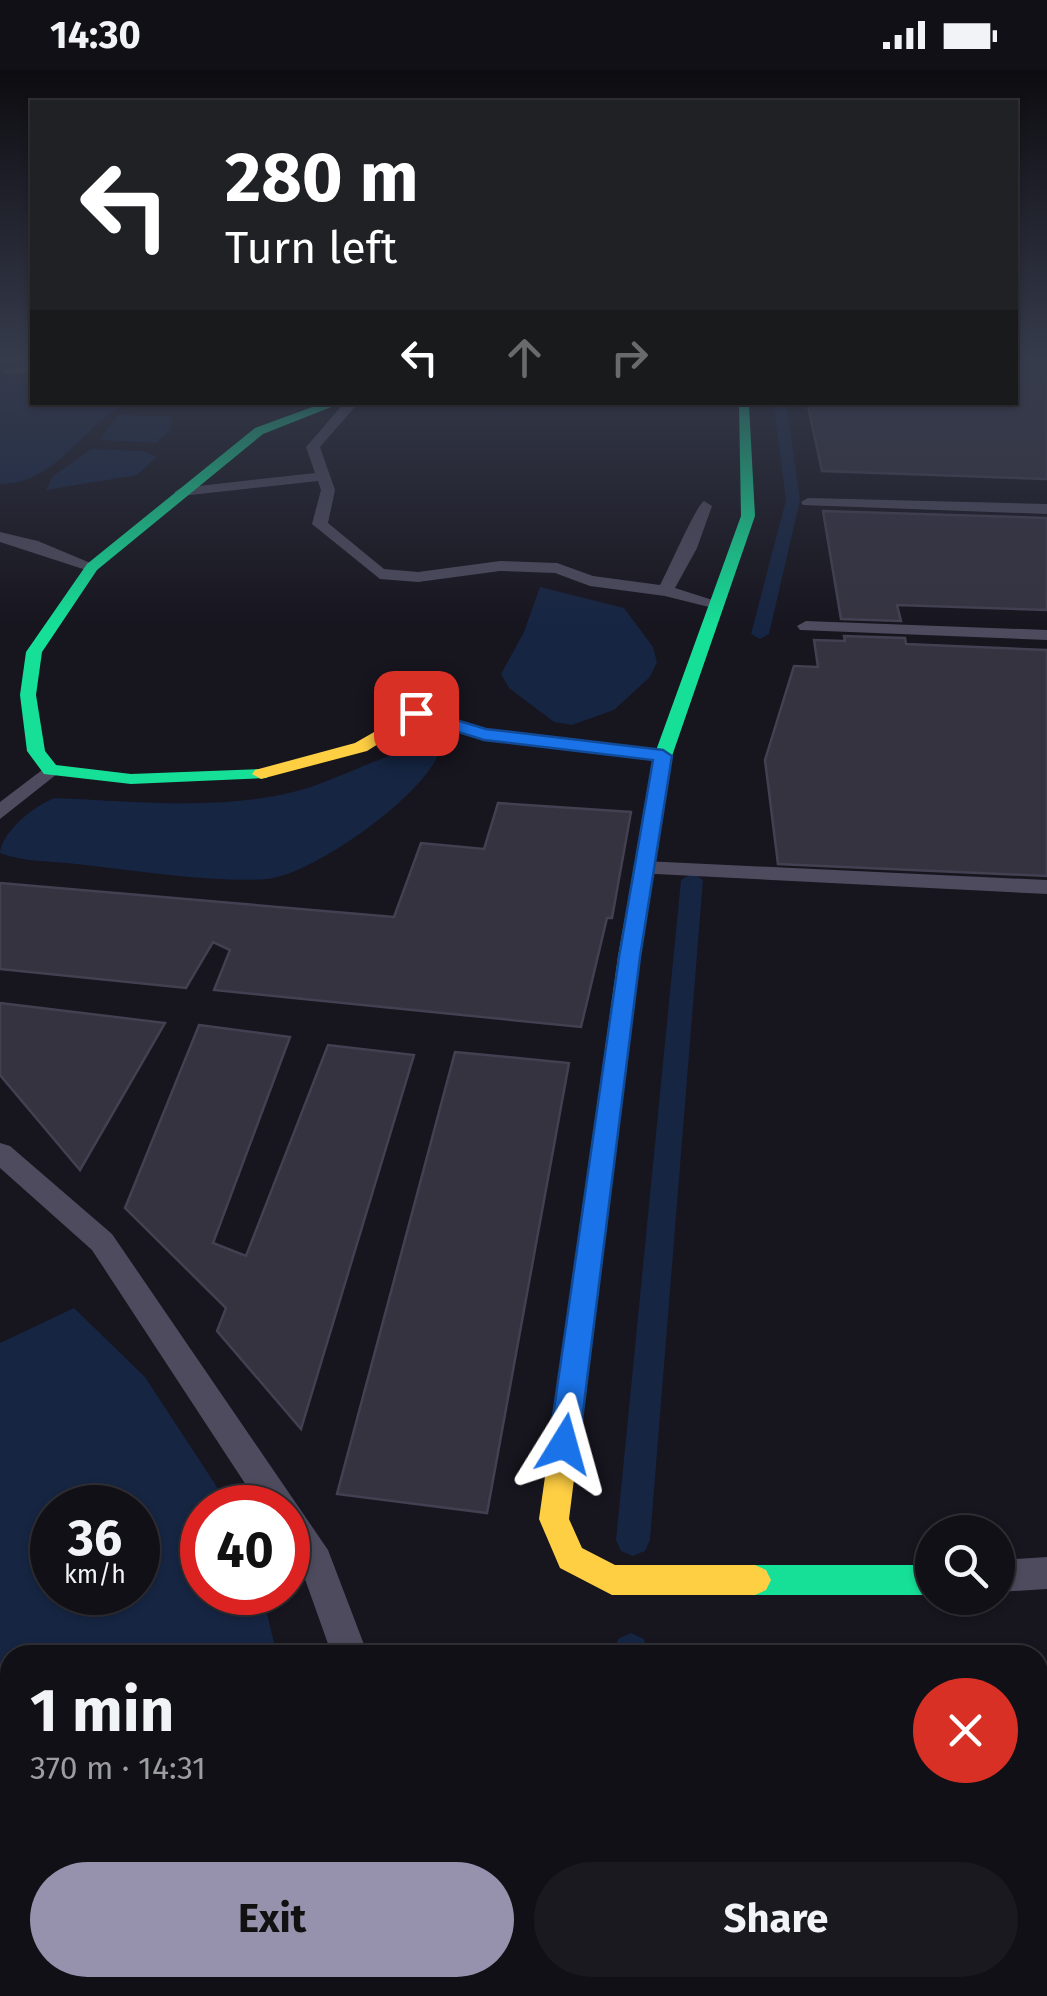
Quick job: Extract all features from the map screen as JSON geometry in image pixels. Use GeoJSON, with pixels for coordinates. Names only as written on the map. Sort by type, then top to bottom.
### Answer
{"type":"FeatureCollection","features":[{"type":"Feature","properties":{"kind":"street"},"geometry":{"type":"LineString","coordinates":[[50,770],[36,751],[30,711],[34,652],[92,567],[240,447]]}},
{"type":"Feature","properties":{"kind":"street"},"geometry":{"type":"LineString","coordinates":[[314,447],[328,490],[320,524],[380,574],[418,577],[500,566],[557,568],[590,581],[665,591],[716,604]]}},
{"type":"Feature","properties":{"kind":"street"},"geometry":{"type":"LineString","coordinates":[[744,447],[748,516],[663,756],[554,1519],[570,1558],[612,1580],[915,1580]]}},
{"type":"Feature","properties":{"kind":"street"},"geometry":{"type":"LineString","coordinates":[[181,492],[323,476]]}},
{"type":"Feature","properties":{"kind":"street"},"geometry":{"type":"LineString","coordinates":[[808,502],[1047,509]]}},
{"type":"Feature","properties":{"kind":"street"},"geometry":{"type":"LineString","coordinates":[[665,591],[689,548],[704,506]]}},
{"type":"Feature","properties":{"kind":"street"},"geometry":{"type":"LineString","coordinates":[[0,537],[28,541],[40,551],[92,567]]}},
{"type":"Feature","properties":{"kind":"street"},"geometry":{"type":"LineString","coordinates":[[806,626],[1047,635]]}},
{"type":"Feature","properties":{"kind":"street"},"geometry":{"type":"LineString","coordinates":[[0,813],[50,770],[131,779],[254,776],[361,748],[416,713],[484,734],[663,756]]}},
{"type":"Feature","properties":{"kind":"street"},"geometry":{"type":"LineString","coordinates":[[644,868],[1047,887]]}},
{"type":"Feature","properties":{"kind":"street"},"geometry":{"type":"LineString","coordinates":[[0,1152],[102,1242],[265,1485]]}},
{"type":"Feature","properties":{"kind":"street"},"geometry":{"type":"LineString","coordinates":[[310,1552],[346,1645]]}},
{"type":"Feature","properties":{"kind":"street"},"geometry":{"type":"LineString","coordinates":[[1015,1575],[1047,1573]]}},
{"type":"Feature","properties":{"kind":"water"},"geometry":{"type":"Polygon","coordinates":[[[0,447],[73,447],[37,475],[0,484],[0,447]]]}},
{"type":"Feature","properties":{"kind":"water"},"geometry":{"type":"Polygon","coordinates":[[[91,449],[143,451],[157,457],[137,475],[46,490],[53,476],[91,449]]]}},
{"type":"Feature","properties":{"kind":"water"},"geometry":{"type":"Polygon","coordinates":[[[540,587],[624,608],[653,647],[657,662],[650,677],[614,710],[572,725],[554,722],[509,688],[501,674],[524,632],[540,587]]]}},
{"type":"Feature","properties":{"kind":"water"},"geometry":{"type":"Polygon","coordinates":[[[424,747],[440,750],[431,768],[392,809],[339,848],[287,874],[267,879],[197,878],[28,860],[0,853],[7,836],[21,820],[55,798],[174,803],[264,798],[310,787],[424,747]]]}},
{"type":"Feature","properties":{"kind":"water"},"geometry":{"type":"Polygon","coordinates":[[[74,1308],[145,1377],[216,1485],[180,1485],[180,1615],[267,1615],[275,1645],[0,1645],[0,1343],[74,1308]]]}},
{"type":"Feature","properties":{"kind":"building"},"geometry":{"type":"Polygon","coordinates":[[[817,447],[1047,447],[1047,479],[822,471],[817,447]]]}},
{"type":"Feature","properties":{"kind":"building"},"geometry":{"type":"Polygon","coordinates":[[[823,511],[1047,518],[1047,610],[897,605],[901,621],[841,619],[823,511]]]}},
{"type":"Feature","properties":{"kind":"building"},"geometry":{"type":"Polygon","coordinates":[[[844,636],[905,638],[906,644],[1047,650],[1047,876],[778,864],[765,760],[794,666],[818,667],[814,640],[845,641],[844,636]]]}},
{"type":"Feature","properties":{"kind":"building"},"geometry":{"type":"Polygon","coordinates":[[[498,803],[631,812],[612,918],[607,918],[581,1027],[214,990],[230,950],[213,942],[186,988],[0,969],[0,883],[394,917],[421,843],[484,849],[498,803]]]}},
{"type":"Feature","properties":{"kind":"building"},"geometry":{"type":"Polygon","coordinates":[[[0,1003],[165,1023],[80,1170],[0,1075],[0,1003]]]}},
{"type":"Feature","properties":{"kind":"building"},"geometry":{"type":"Polygon","coordinates":[[[199,1025],[290,1037],[213,1243],[246,1256],[328,1045],[414,1055],[301,1429],[217,1331],[226,1308],[125,1208],[199,1025]]]}},
{"type":"Feature","properties":{"kind":"building"},"geometry":{"type":"Polygon","coordinates":[[[455,1052],[569,1063],[487,1513],[337,1494],[455,1052]]]}},
{"type":"Feature","properties":{"kind":"waterway"},"geometry":{"type":"LineString","coordinates":[[760,634],[793,500],[785,447]]}},
{"type":"Feature","properties":{"kind":"waterway"},"geometry":{"type":"LineString","coordinates":[[633,1540],[692,880]]}},
{"type":"Feature","properties":{"kind":"traffic: fast"},"geometry":{"type":"LineString","coordinates":[[240,447],[92,567],[34,652],[28,695],[36,751],[50,770],[131,779],[261,774]]}},
{"type":"Feature","properties":{"kind":"traffic: fast"},"geometry":{"type":"LineString","coordinates":[[589,1258],[629,957],[663,756],[748,516],[745,447]]}},
{"type":"Feature","properties":{"kind":"traffic: fast"},"geometry":{"type":"LineString","coordinates":[[755,1580],[915,1580]]}},
{"type":"Feature","properties":{"kind":"traffic: slow"},"geometry":{"type":"LineString","coordinates":[[261,774],[361,747],[416,713],[484,734],[663,756]]}},
{"type":"Feature","properties":{"kind":"traffic: slow"},"geometry":{"type":"LineString","coordinates":[[589,1258],[554,1519],[571,1558],[612,1580],[755,1580]]}},
{"type":"Feature","properties":{"kind":"route"},"geometry":{"type":"LineString","coordinates":[[416,713],[484,734],[663,756],[629,957],[564,1444]]}}]}
